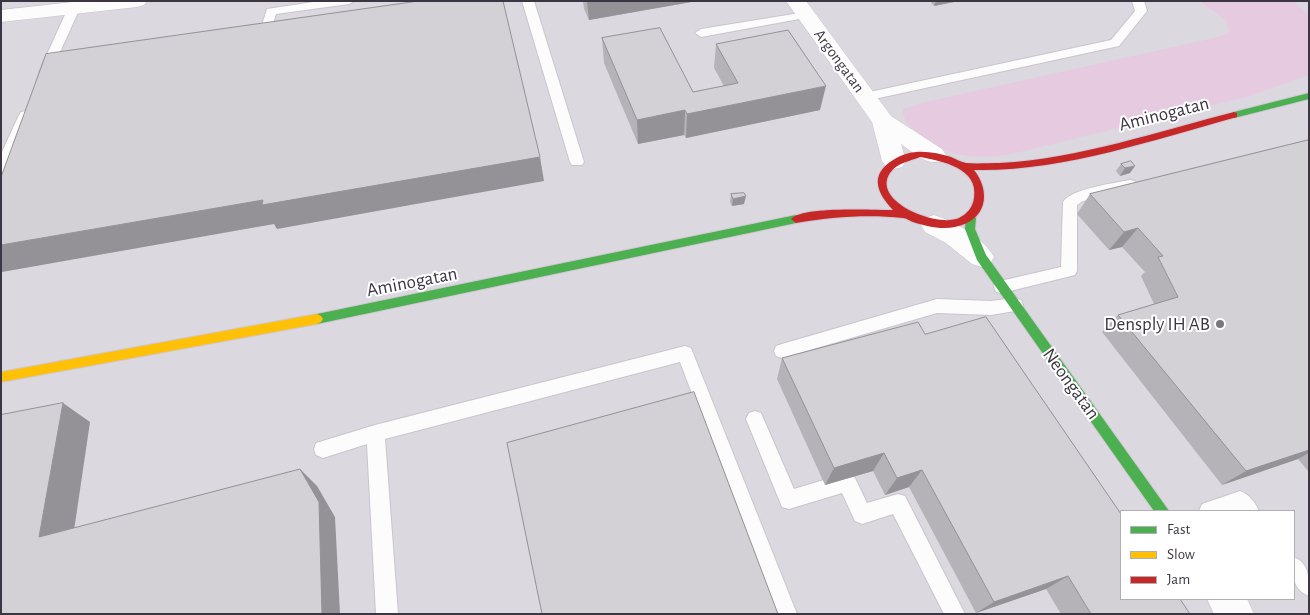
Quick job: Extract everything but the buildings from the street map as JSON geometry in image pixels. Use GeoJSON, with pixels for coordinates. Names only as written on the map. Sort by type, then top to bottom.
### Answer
{"type":"FeatureCollection","features":[{"type":"Feature","properties":{"kind":"street"},"geometry":{"type":"LineString","coordinates":[[1,16],[137,1]]}},
{"type":"Feature","properties":{"kind":"street","name":"Argongatan"},"geometry":{"type":"LineString","coordinates":[[801,8],[883,121],[934,155]]}},
{"type":"Feature","properties":{"kind":"street","name":"Aminogatan"},"geometry":{"type":"LineString","coordinates":[[962,166],[1002,166],[1037,162],[1210,121],[1306,95]]}},
{"type":"Feature","properties":{"kind":"street","name":"Argongatan"},"geometry":{"type":"LineString","coordinates":[[883,121],[888,169]]}},
{"type":"Feature","properties":{"kind":"street"},"geometry":{"type":"LineString","coordinates":[[869,187],[888,169],[913,155],[934,155],[962,166],[973,175],[986,195],[979,209],[971,218],[948,225],[924,222],[904,214],[893,206],[886,196],[882,186],[888,169]]}},
{"type":"Feature","properties":{"kind":"street","name":"Aminogatan"},"geometry":{"type":"LineString","coordinates":[[1011,176],[1037,162]]}},
{"type":"Feature","properties":{"kind":"street","name":"Aminogatan"},"geometry":{"type":"LineString","coordinates":[[829,213],[849,201]]}},
{"type":"Feature","properties":{"kind":"street","name":"Aminogatan"},"geometry":{"type":"LineString","coordinates":[[1,377],[307,321],[544,273],[732,231],[829,213],[904,214]]}},
{"type":"Feature","properties":{"kind":"street","name":"Neongatan"},"geometry":{"type":"LineString","coordinates":[[971,218],[970,229],[981,257],[1161,510]]}},
{"type":"Feature","properties":{"kind":"street","name":"Neongatan"},"geometry":{"type":"LineString","coordinates":[[934,224],[955,236],[981,257]]}},
{"type":"Feature","properties":{"kind":"street"},"geometry":{"type":"LineString","coordinates":[[1226,600],[1236,614]]}},
{"type":"Feature","properties":{"kind":"lane"},"geometry":{"type":"LineString","coordinates":[[238,31],[267,28],[271,12],[349,1]]}},
{"type":"Feature","properties":{"kind":"lane"},"geometry":{"type":"LineString","coordinates":[[528,1],[578,162]]}},
{"type":"Feature","properties":{"kind":"lane"},"geometry":{"type":"LineString","coordinates":[[865,97],[1115,43],[1141,11],[1138,1]]}},
{"type":"Feature","properties":{"kind":"lane"},"geometry":{"type":"LineString","coordinates":[[41,81],[58,54],[74,8]]}},
{"type":"Feature","properties":{"kind":"lane"},"geometry":{"type":"LineString","coordinates":[[701,33],[801,8]]}},
{"type":"Feature","properties":{"kind":"lane"},"geometry":{"type":"LineString","coordinates":[[1,169],[29,107]]}},
{"type":"Feature","properties":{"kind":"lane"},"geometry":{"type":"LineString","coordinates":[[1002,287],[1069,271],[1070,202],[1079,197],[1146,181]]}},
{"type":"Feature","properties":{"kind":"lane"},"geometry":{"type":"LineString","coordinates":[[782,351],[937,306],[991,308],[1015,305]]}},
{"type":"Feature","properties":{"kind":"lane"},"geometry":{"type":"LineString","coordinates":[[323,449],[375,433],[685,353],[787,614]]}},
{"type":"Feature","properties":{"kind":"lane"},"geometry":{"type":"LineString","coordinates":[[755,419],[789,500],[847,482],[862,514],[898,503],[954,614]]}},
{"type":"Feature","properties":{"kind":"lane"},"geometry":{"type":"LineString","coordinates":[[375,433],[387,614]]}},
{"type":"Feature","properties":{"kind":"lane"},"geometry":{"type":"LineString","coordinates":[[1212,510],[1240,500],[1248,510]]}},
{"type":"Feature","properties":{"kind":"lane"},"geometry":{"type":"LineString","coordinates":[[1295,568],[1309,586]]}},
{"type":"Feature","properties":{"kind":"shaded area"},"geometry":{"type":"Polygon","coordinates":[[[1,1],[1309,1],[1309,614],[1,614],[1,1]]]}},
{"type":"Feature","properties":{"kind":"shaded area"},"geometry":{"type":"Polygon","coordinates":[[[1199,1],[1293,1],[1309,15],[1309,75],[1250,96],[1008,155],[983,157],[948,151],[927,140],[906,122],[903,109],[921,103],[1218,37],[1229,32],[1226,20],[1199,1]]]}},
{"type":"Feature","properties":{"kind":"traffic: fast"},"geometry":{"type":"LineString","coordinates":[[1234,115],[1309,96]]}},
{"type":"Feature","properties":{"kind":"traffic: fast"},"geometry":{"type":"LineString","coordinates":[[971,218],[970,229],[981,257],[1161,510]]}},
{"type":"Feature","properties":{"kind":"traffic: fast"},"geometry":{"type":"LineString","coordinates":[[317,319],[796,219]]}},
{"type":"Feature","properties":{"kind":"traffic: slow"},"geometry":{"type":"LineString","coordinates":[[1,377],[317,319]]}},
{"type":"Feature","properties":{"kind":"traffic: jam"},"geometry":{"type":"LineString","coordinates":[[962,166],[1004,166],[1062,158],[1234,115]]}},
{"type":"Feature","properties":{"kind":"traffic: jam"},"geometry":{"type":"LineString","coordinates":[[920,154],[946,159],[959,164],[970,172],[976,180],[980,196],[978,204],[969,217],[961,222],[952,224],[932,224],[914,218],[898,209],[887,197],[882,185],[885,172],[897,162],[920,154]]}},
{"type":"Feature","properties":{"kind":"traffic: jam"},"geometry":{"type":"LineString","coordinates":[[796,219],[829,213],[904,214]]}},
{"type":"Feature","properties":{"kind":"place","name":"Densply IH AB"},"geometry":{"type":"Point","coordinates":[1220,324]}}]}
